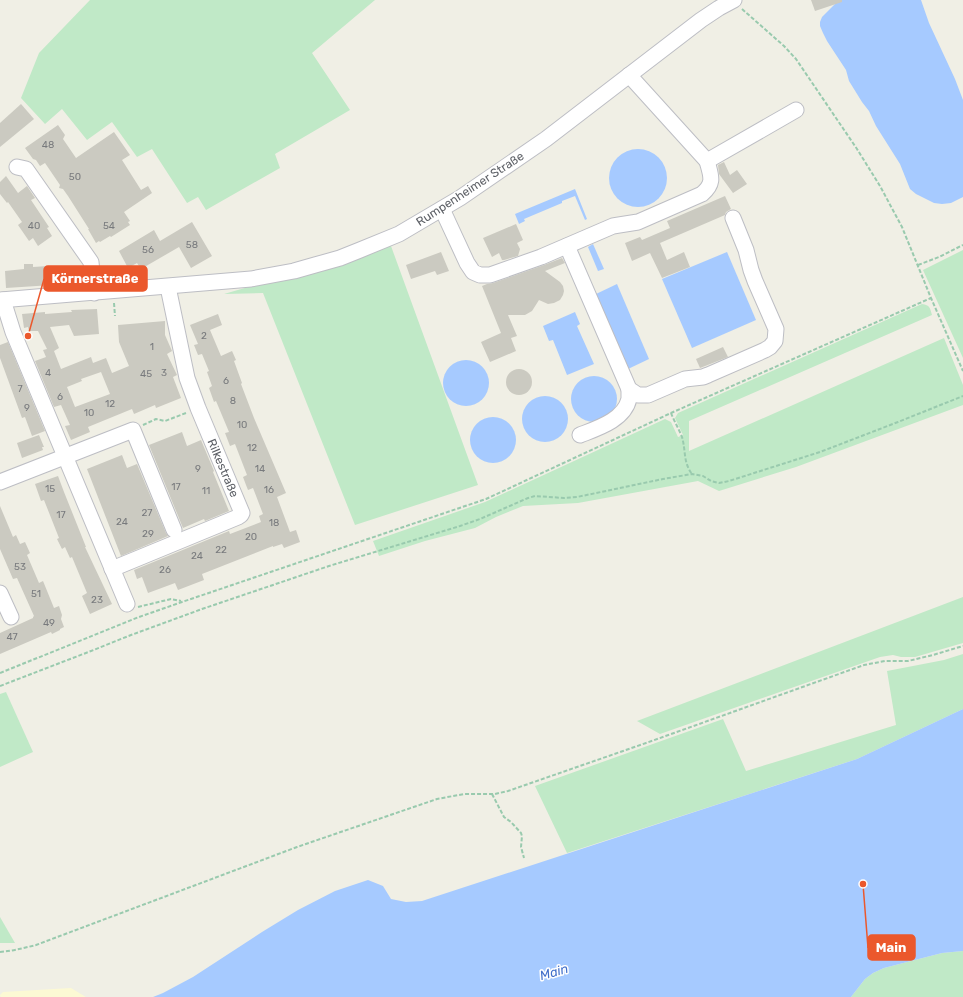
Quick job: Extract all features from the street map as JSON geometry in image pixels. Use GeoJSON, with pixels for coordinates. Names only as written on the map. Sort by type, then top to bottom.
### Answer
{"type":"FeatureCollection","features":[{"type":"Feature","properties":{"kind":"street","name":"Rumpenheimer Straße"},"geometry":{"type":"LineString","coordinates":[[1,300],[251,279],[315,266],[340,258],[399,234],[460,198],[546,139],[701,20],[733,1]]}},
{"type":"Feature","properties":{"kind":"street"},"geometry":{"type":"LineString","coordinates":[[442,209],[467,263],[473,272],[480,275],[490,275],[541,257],[613,226],[638,222],[702,194],[707,190],[712,178],[707,161],[629,75]]}},
{"type":"Feature","properties":{"kind":"street"},"geometry":{"type":"LineString","coordinates":[[707,161],[796,110]]}},
{"type":"Feature","properties":{"kind":"street"},"geometry":{"type":"LineString","coordinates":[[17,167],[26,168],[91,262],[94,293]]}},
{"type":"Feature","properties":{"kind":"street"},"geometry":{"type":"LineString","coordinates":[[629,390],[638,394],[648,395],[685,379],[708,375],[770,348],[775,341],[776,329],[751,270],[746,250],[733,218]]}},
{"type":"Feature","properties":{"kind":"street"},"geometry":{"type":"LineString","coordinates":[[567,246],[629,390],[629,399],[626,407],[620,414],[601,426],[580,435]]}},
{"type":"Feature","properties":{"kind":"street","name":"Rilkestraße"},"geometry":{"type":"LineString","coordinates":[[112,569],[241,516],[242,513],[198,408],[185,371],[168,287]]}},
{"type":"Feature","properties":{"kind":"street"},"geometry":{"type":"LineString","coordinates":[[1,300],[127,604]]}},
{"type":"Feature","properties":{"kind":"street"},"geometry":{"type":"LineString","coordinates":[[0,482],[133,430],[174,530]]}},
{"type":"Feature","properties":{"kind":"street"},"geometry":{"type":"LineString","coordinates":[[0,593],[11,617]]}},
{"type":"Feature","properties":{"kind":"path"},"geometry":{"type":"LineString","coordinates":[[733,1],[784,46],[796,59],[857,149],[880,186],[902,227],[963,371]]}},
{"type":"Feature","properties":{"kind":"path"},"geometry":{"type":"LineString","coordinates":[[918,266],[963,244]]}},
{"type":"Feature","properties":{"kind":"path"},"geometry":{"type":"LineString","coordinates":[[0,674],[139,617],[486,499],[671,413],[931,298]]}},
{"type":"Feature","properties":{"kind":"path"},"geometry":{"type":"LineString","coordinates":[[0,686],[131,634],[329,566],[467,524],[528,498],[535,496],[564,498],[577,497],[692,474],[703,476],[711,481],[719,483],[728,481],[820,452],[963,396]]}},
{"type":"Feature","properties":{"kind":"path"},"geometry":{"type":"LineString","coordinates":[[133,430],[156,419],[164,422],[198,408]]}},
{"type":"Feature","properties":{"kind":"path"},"geometry":{"type":"LineString","coordinates":[[671,413],[682,436],[687,468],[692,474]]}},
{"type":"Feature","properties":{"kind":"path"},"geometry":{"type":"LineString","coordinates":[[127,604],[136,607],[170,599],[182,602]]}},
{"type":"Feature","properties":{"kind":"path"},"geometry":{"type":"LineString","coordinates":[[0,952],[22,949],[36,945],[297,847],[436,799],[464,794],[492,794],[508,791],[864,665],[885,661],[908,661],[963,646]]}},
{"type":"Feature","properties":{"kind":"path"},"geometry":{"type":"LineString","coordinates":[[492,794],[504,816],[521,833],[521,847],[524,858]]}},
{"type":"Feature","properties":{"kind":"green space"},"geometry":{"type":"Polygon","coordinates":[[[90,0],[375,0],[312,53],[350,110],[275,154],[280,168],[206,210],[198,197],[187,203],[152,149],[137,157],[112,122],[87,140],[62,109],[45,124],[21,98],[39,53],[90,0]]]}},
{"type":"Feature","properties":{"kind":"green space"},"geometry":{"type":"Polygon","coordinates":[[[391,246],[478,485],[355,525],[263,293],[224,294],[391,246]]]}},
{"type":"Feature","properties":{"kind":"green space"},"geometry":{"type":"Polygon","coordinates":[[[963,250],[963,358],[923,270],[963,250]]]}},
{"type":"Feature","properties":{"kind":"green space"},"geometry":{"type":"Polygon","coordinates":[[[922,304],[929,307],[932,315],[689,421],[689,451],[944,338],[963,385],[963,405],[796,467],[719,491],[698,481],[578,503],[523,506],[496,517],[475,528],[425,541],[379,556],[373,541],[485,502],[665,419],[671,422],[678,437],[683,435],[675,418],[678,413],[922,304]]]}},
{"type":"Feature","properties":{"kind":"green space"},"geometry":{"type":"Polygon","coordinates":[[[963,597],[963,643],[915,657],[901,657],[893,655],[880,657],[660,734],[637,721],[963,597]]]}},
{"type":"Feature","properties":{"kind":"green space"},"geometry":{"type":"Polygon","coordinates":[[[963,654],[963,709],[857,759],[567,853],[535,786],[723,719],[746,771],[896,725],[887,671],[944,660],[963,654]]]}},
{"type":"Feature","properties":{"kind":"green space"},"geometry":{"type":"Polygon","coordinates":[[[6,692],[33,752],[0,767],[0,694],[6,692]]]}},
{"type":"Feature","properties":{"kind":"green space"},"geometry":{"type":"Polygon","coordinates":[[[0,917],[15,943],[0,943],[0,917]]]}},
{"type":"Feature","properties":{"kind":"green space"},"geometry":{"type":"Polygon","coordinates":[[[963,951],[963,997],[851,997],[865,979],[884,968],[942,953],[963,951]]]}},
{"type":"Feature","properties":{"kind":"sand"},"geometry":{"type":"Polygon","coordinates":[[[71,988],[86,997],[0,996],[3,992],[71,988]]]}},
{"type":"Feature","properties":{"kind":"water"},"geometry":{"type":"Polygon","coordinates":[[[839,0],[921,0],[929,23],[963,100],[963,197],[951,203],[934,203],[916,194],[910,189],[900,164],[876,126],[869,111],[849,81],[846,70],[827,41],[820,26],[822,17],[839,0]]]}},
{"type":"Feature","properties":{"kind":"water"},"geometry":{"type":"Polygon","coordinates":[[[632,149],[644,149],[659,157],[667,172],[667,184],[659,199],[644,207],[632,207],[617,199],[609,184],[609,172],[617,157],[632,149]]]}},
{"type":"Feature","properties":{"kind":"water"},"geometry":{"type":"Polygon","coordinates":[[[575,189],[587,219],[585,220],[575,196],[524,219],[525,221],[519,224],[515,214],[575,189]]]}},
{"type":"Feature","properties":{"kind":"water"},"geometry":{"type":"Polygon","coordinates":[[[593,244],[604,269],[598,271],[588,247],[593,244]]]}},
{"type":"Feature","properties":{"kind":"water"},"geometry":{"type":"Polygon","coordinates":[[[727,252],[756,320],[692,348],[662,279],[727,252]]]}},
{"type":"Feature","properties":{"kind":"water"},"geometry":{"type":"Polygon","coordinates":[[[617,284],[649,359],[628,369],[596,294],[617,284]]]}},
{"type":"Feature","properties":{"kind":"water"},"geometry":{"type":"Polygon","coordinates":[[[575,312],[580,324],[577,326],[594,364],[567,375],[553,340],[549,341],[543,326],[575,312]]]}},
{"type":"Feature","properties":{"kind":"water"},"geometry":{"type":"Polygon","coordinates":[[[462,360],[470,360],[479,364],[485,370],[489,383],[485,396],[479,402],[470,406],[462,406],[453,402],[447,396],[443,387],[443,379],[447,370],[453,364],[462,360]]]}},
{"type":"Feature","properties":{"kind":"water"},"geometry":{"type":"Polygon","coordinates":[[[594,376],[607,380],[613,386],[617,399],[613,412],[607,418],[594,422],[581,418],[575,412],[571,399],[575,386],[581,380],[594,376]]]}},
{"type":"Feature","properties":{"kind":"water"},"geometry":{"type":"Polygon","coordinates":[[[541,396],[549,396],[558,400],[564,406],[568,419],[564,432],[558,438],[549,442],[541,442],[532,438],[526,432],[522,423],[522,415],[526,406],[532,400],[541,396]]]}},
{"type":"Feature","properties":{"kind":"water"},"geometry":{"type":"Polygon","coordinates":[[[489,417],[497,417],[506,421],[512,427],[516,440],[512,453],[506,459],[497,463],[489,463],[480,459],[474,453],[470,444],[470,436],[474,427],[480,421],[489,417]]]}},
{"type":"Feature","properties":{"kind":"water"},"geometry":{"type":"Polygon","coordinates":[[[963,709],[963,951],[942,953],[884,968],[865,979],[851,997],[153,997],[193,977],[298,910],[335,891],[368,880],[383,886],[391,899],[406,902],[422,901],[857,759],[963,709]]]}},
{"type":"Feature","properties":{"kind":"building"},"geometry":{"type":"Polygon","coordinates":[[[811,0],[842,0],[842,2],[815,11],[811,0]]]}},
{"type":"Feature","properties":{"kind":"building"},"geometry":{"type":"Polygon","coordinates":[[[21,104],[34,119],[0,147],[0,123],[21,104]]]}},
{"type":"Feature","properties":{"kind":"building"},"geometry":{"type":"Polygon","coordinates":[[[58,125],[65,135],[63,139],[76,158],[114,132],[130,155],[122,160],[141,190],[148,186],[152,193],[124,212],[130,221],[128,222],[130,225],[100,242],[99,241],[96,243],[68,196],[63,189],[59,188],[60,185],[45,163],[40,166],[25,148],[58,125]]]}},
{"type":"Feature","properties":{"kind":"building"},"geometry":{"type":"Polygon","coordinates":[[[724,162],[730,175],[737,170],[747,184],[733,193],[719,174],[718,165],[724,162]]]}},
{"type":"Feature","properties":{"kind":"building"},"geometry":{"type":"Polygon","coordinates":[[[6,176],[18,193],[27,186],[35,198],[31,200],[49,227],[47,228],[52,236],[38,246],[33,238],[29,241],[18,225],[22,222],[8,202],[7,203],[0,194],[0,182],[6,176]]]}},
{"type":"Feature","properties":{"kind":"building"},"geometry":{"type":"Polygon","coordinates":[[[725,196],[731,209],[726,212],[725,215],[660,243],[667,260],[684,252],[690,267],[662,278],[650,253],[632,261],[625,243],[640,237],[642,240],[670,228],[667,221],[725,196]]]}},
{"type":"Feature","properties":{"kind":"building"},"geometry":{"type":"Polygon","coordinates":[[[192,222],[212,256],[191,268],[179,247],[141,269],[137,263],[128,268],[119,251],[154,230],[160,241],[192,222]]]}},
{"type":"Feature","properties":{"kind":"building"},"geometry":{"type":"Polygon","coordinates":[[[516,224],[523,240],[517,243],[520,249],[518,256],[502,260],[499,253],[492,257],[483,238],[516,224]]]}},
{"type":"Feature","properties":{"kind":"building"},"geometry":{"type":"Polygon","coordinates":[[[441,252],[449,271],[437,275],[435,271],[411,279],[406,265],[441,252]]]}},
{"type":"Feature","properties":{"kind":"building"},"geometry":{"type":"Polygon","coordinates":[[[562,258],[565,263],[545,271],[563,286],[564,291],[560,300],[548,304],[539,300],[532,311],[525,315],[508,315],[517,336],[511,338],[516,351],[490,362],[481,342],[501,333],[482,286],[562,258]]]}},
{"type":"Feature","properties":{"kind":"building"},"geometry":{"type":"Polygon","coordinates":[[[24,264],[33,264],[33,267],[48,266],[49,269],[81,267],[83,283],[6,288],[5,271],[24,269],[24,264]]]}},
{"type":"Feature","properties":{"kind":"building"},"geometry":{"type":"Polygon","coordinates":[[[97,309],[99,334],[74,336],[69,325],[50,327],[59,348],[54,351],[61,369],[91,357],[93,363],[106,358],[112,373],[129,366],[119,342],[118,325],[165,321],[165,335],[172,351],[167,354],[177,375],[173,377],[181,398],[156,408],[155,405],[134,414],[132,409],[88,427],[90,432],[71,440],[65,426],[70,425],[61,405],[54,407],[35,361],[46,357],[43,350],[47,349],[38,331],[29,331],[28,327],[24,328],[22,314],[72,312],[71,310],[97,309]],[[101,372],[81,379],[82,381],[67,387],[75,407],[110,394],[101,372]]]}},
{"type":"Feature","properties":{"kind":"building"},"geometry":{"type":"Polygon","coordinates":[[[218,314],[222,325],[210,330],[221,356],[232,351],[236,360],[234,361],[242,383],[241,384],[286,493],[277,497],[290,532],[296,530],[300,542],[284,548],[282,544],[273,546],[202,574],[204,580],[178,590],[175,583],[148,593],[142,577],[137,579],[134,570],[229,531],[230,534],[261,522],[259,516],[263,514],[253,488],[248,490],[243,477],[247,475],[235,444],[230,446],[225,433],[229,432],[216,401],[214,402],[209,388],[212,386],[207,372],[209,371],[202,354],[198,355],[194,345],[198,344],[190,325],[218,314]]]}},
{"type":"Feature","properties":{"kind":"building"},"geometry":{"type":"Polygon","coordinates":[[[8,342],[45,431],[32,436],[25,417],[22,418],[0,358],[0,345],[8,342]]]}},
{"type":"Feature","properties":{"kind":"building"},"geometry":{"type":"Polygon","coordinates":[[[723,347],[728,357],[700,368],[696,359],[723,347]]]}},
{"type":"Feature","properties":{"kind":"building"},"geometry":{"type":"Polygon","coordinates":[[[519,369],[528,373],[532,382],[528,391],[519,395],[510,391],[506,382],[510,373],[519,369]]]}},
{"type":"Feature","properties":{"kind":"building"},"geometry":{"type":"Polygon","coordinates":[[[182,432],[187,446],[201,440],[229,511],[183,528],[149,445],[182,432]]]}},
{"type":"Feature","properties":{"kind":"building"},"geometry":{"type":"Polygon","coordinates":[[[39,435],[44,447],[42,447],[43,450],[22,458],[17,443],[39,435]]]}},
{"type":"Feature","properties":{"kind":"building"},"geometry":{"type":"Polygon","coordinates":[[[122,455],[127,468],[137,464],[168,536],[121,556],[87,469],[122,455]]]}},
{"type":"Feature","properties":{"kind":"building"},"geometry":{"type":"Polygon","coordinates":[[[58,476],[85,547],[112,604],[90,614],[82,596],[87,593],[72,557],[70,558],[65,547],[62,549],[57,539],[59,538],[44,500],[41,501],[35,484],[58,476]]]}},
{"type":"Feature","properties":{"kind":"building"},"geometry":{"type":"Polygon","coordinates":[[[0,506],[13,537],[16,535],[20,544],[25,542],[30,553],[27,555],[39,583],[43,581],[54,608],[59,606],[64,627],[52,634],[51,632],[0,654],[0,633],[33,618],[34,616],[17,578],[13,579],[0,549],[0,506]]]}},
{"type":"Feature","properties":{"kind":"place","name":"Körnerstraße"},"geometry":{"type":"Point","coordinates":[28,336]}},
{"type":"Feature","properties":{"kind":"place","name":"Main"},"geometry":{"type":"Point","coordinates":[863,884]}}]}
